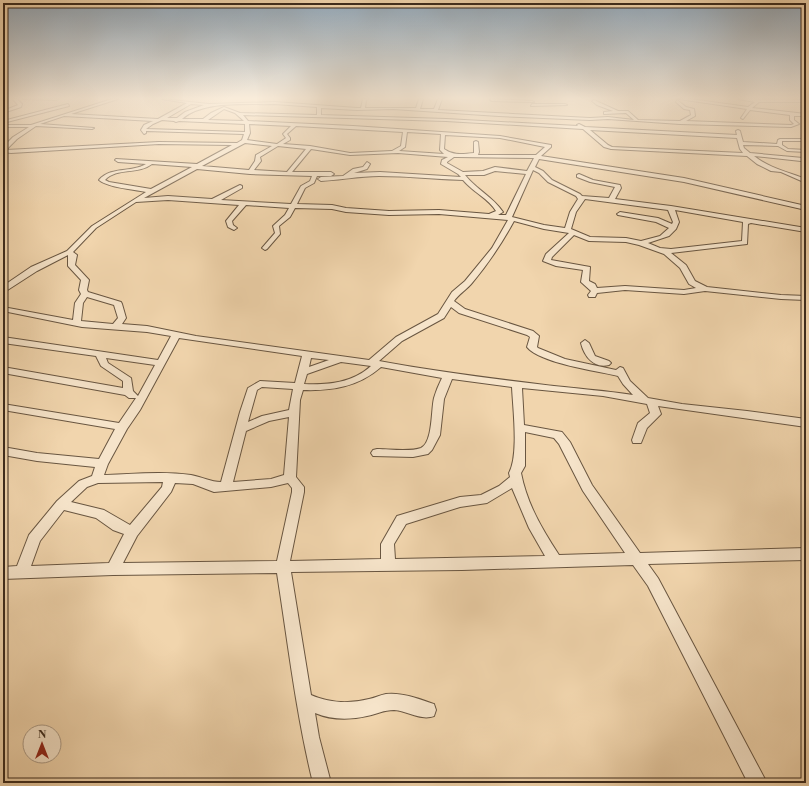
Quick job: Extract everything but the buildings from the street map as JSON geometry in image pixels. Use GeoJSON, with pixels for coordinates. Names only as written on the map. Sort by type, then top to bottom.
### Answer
{"type":"FeatureCollection","features":[{"type":"Feature","properties":{"kind":"street"},"geometry":{"type":"LineString","coordinates":[[19,136],[15,138],[4,151],[17,152],[147,143],[251,143],[310,148],[350,154],[390,152],[464,156],[538,157],[684,180],[806,208]]}},
{"type":"Feature","properties":{"kind":"street"},"geometry":{"type":"LineString","coordinates":[[186,143],[189,136]]}},
{"type":"Feature","properties":{"kind":"street"},"geometry":{"type":"LineString","coordinates":[[3,289],[41,265],[69,252],[94,227],[135,200],[242,143],[246,136]]}},
{"type":"Feature","properties":{"kind":"street"},"geometry":{"type":"LineString","coordinates":[[250,172],[258,161],[258,156],[288,138],[286,136]]}},
{"type":"Feature","properties":{"kind":"street"},"geometry":{"type":"LineString","coordinates":[[390,152],[404,147],[406,136]]}},
{"type":"Feature","properties":{"kind":"street"},"geometry":{"type":"LineString","coordinates":[[443,136],[442,150],[451,155]]}},
{"type":"Feature","properties":{"kind":"street"},"geometry":{"type":"LineString","coordinates":[[226,487],[248,402],[255,386],[260,384],[334,387],[365,376],[400,339],[438,319],[446,311],[455,294],[468,283],[495,249],[508,218],[538,157],[549,146],[514,139],[481,136]]}},
{"type":"Feature","properties":{"kind":"street"},"geometry":{"type":"LineString","coordinates":[[595,136],[604,145],[611,148],[749,154],[801,158]]}},
{"type":"Feature","properties":{"kind":"street"},"geometry":{"type":"LineString","coordinates":[[713,136],[740,137],[742,149],[755,160],[773,170],[782,171],[806,181]]}},
{"type":"Feature","properties":{"kind":"street"},"geometry":{"type":"LineString","coordinates":[[507,144],[514,139]]}},
{"type":"Feature","properties":{"kind":"street"},"geometry":{"type":"LineString","coordinates":[[780,145],[780,140],[806,140]]}},
{"type":"Feature","properties":{"kind":"street"},"geometry":{"type":"LineString","coordinates":[[464,156],[476,154],[476,142]]}},
{"type":"Feature","properties":{"kind":"street"},"geometry":{"type":"LineString","coordinates":[[741,143],[806,147]]}},
{"type":"Feature","properties":{"kind":"street"},"geometry":{"type":"LineString","coordinates":[[780,145],[787,150],[806,151]]}},
{"type":"Feature","properties":{"kind":"street"},"geometry":{"type":"LineString","coordinates":[[288,174],[304,153],[310,148]]}},
{"type":"Feature","properties":{"kind":"street"},"geometry":{"type":"LineString","coordinates":[[451,155],[443,163],[463,176],[475,190],[495,204],[500,212],[508,218]]}},
{"type":"Feature","properties":{"kind":"street"},"geometry":{"type":"LineString","coordinates":[[755,160],[782,161],[785,160],[786,157]]}},
{"type":"Feature","properties":{"kind":"street"},"geometry":{"type":"LineString","coordinates":[[118,160],[340,179],[349,175],[355,170],[365,168],[367,164]]}},
{"type":"Feature","properties":{"kind":"street"},"geometry":{"type":"LineString","coordinates":[[151,162],[147,166],[132,171],[114,172],[105,176],[102,180],[107,183],[152,191]]}},
{"type":"Feature","properties":{"kind":"street"},"geometry":{"type":"LineString","coordinates":[[349,175],[380,174],[463,176],[484,173],[495,169],[522,172],[542,172],[550,181],[578,195],[580,198],[671,208],[806,230]]}},
{"type":"Feature","properties":{"kind":"street"},"geometry":{"type":"LineString","coordinates":[[265,248],[278,233],[276,226],[288,216],[303,187],[314,177],[331,174]]}},
{"type":"Feature","properties":{"kind":"street"},"geometry":{"type":"LineString","coordinates":[[579,176],[592,181],[618,186],[611,201]]}},
{"type":"Feature","properties":{"kind":"street"},"geometry":{"type":"LineString","coordinates":[[208,201],[222,198],[240,187]]}},
{"type":"Feature","properties":{"kind":"street"},"geometry":{"type":"LineString","coordinates":[[135,200],[168,198],[294,206],[336,207],[346,210],[389,213],[439,212],[491,215],[544,227],[570,231],[589,239],[626,240],[641,243],[658,250],[679,262],[692,282],[705,289]]}},
{"type":"Feature","properties":{"kind":"street"},"geometry":{"type":"LineString","coordinates":[[570,231],[568,224],[580,198]]}},
{"type":"Feature","properties":{"kind":"street"},"geometry":{"type":"LineString","coordinates":[[234,228],[230,226],[229,221],[244,203]]}},
{"type":"Feature","properties":{"kind":"street"},"geometry":{"type":"LineString","coordinates":[[641,243],[657,240],[674,228],[676,222],[671,208]]}},
{"type":"Feature","properties":{"kind":"street"},"geometry":{"type":"LineString","coordinates":[[491,215],[500,212]]}},
{"type":"Feature","properties":{"kind":"street"},"geometry":{"type":"LineString","coordinates":[[620,214],[649,218],[674,228]]}},
{"type":"Feature","properties":{"kind":"street"},"geometry":{"type":"LineString","coordinates":[[658,250],[671,251],[745,244],[745,223],[752,221]]}},
{"type":"Feature","properties":{"kind":"street"},"geometry":{"type":"LineString","coordinates":[[570,231],[549,256],[547,261],[553,264],[578,266],[587,269],[585,282],[592,286],[593,293],[625,288],[684,292],[705,289],[781,297],[806,298]]}},
{"type":"Feature","properties":{"kind":"street"},"geometry":{"type":"LineString","coordinates":[[69,252],[73,255],[70,263],[85,280],[83,290],[85,294]]}},
{"type":"Feature","properties":{"kind":"street"},"geometry":{"type":"LineString","coordinates":[[77,323],[79,303],[85,294]]}},
{"type":"Feature","properties":{"kind":"street"},"geometry":{"type":"LineString","coordinates":[[85,294],[118,304],[122,318],[116,326]]}},
{"type":"Feature","properties":{"kind":"street"},"geometry":{"type":"LineString","coordinates":[[450,302],[462,311],[478,315],[491,322],[530,333],[535,336],[532,347],[535,350],[562,361],[623,374]]}},
{"type":"Feature","properties":{"kind":"street"},"geometry":{"type":"LineString","coordinates":[[3,309],[77,323],[146,329],[176,335],[448,376],[603,393],[680,407],[747,414],[806,423]]}},
{"type":"Feature","properties":{"kind":"street"},"geometry":{"type":"LineString","coordinates":[[97,479],[102,464],[122,427],[139,402],[176,335]]}},
{"type":"Feature","properties":{"kind":"street"},"geometry":{"type":"LineString","coordinates":[[3,340],[161,363]]}},
{"type":"Feature","properties":{"kind":"street"},"geometry":{"type":"LineString","coordinates":[[586,343],[588,354],[591,359],[618,368],[623,374],[626,382],[647,400],[656,412]]}},
{"type":"Feature","properties":{"kind":"street"},"geometry":{"type":"LineString","coordinates":[[100,354],[104,364],[128,380],[128,392]]}},
{"type":"Feature","properties":{"kind":"street"},"geometry":{"type":"LineString","coordinates":[[307,355],[298,386],[290,478],[298,487],[298,492],[284,555],[283,566],[303,699],[310,737],[322,783]]}},
{"type":"Feature","properties":{"kind":"street"},"geometry":{"type":"LineString","coordinates":[[302,372],[340,359]]}},
{"type":"Feature","properties":{"kind":"street"},"geometry":{"type":"LineString","coordinates":[[3,370],[128,392],[139,402]]}},
{"type":"Feature","properties":{"kind":"street"},"geometry":{"type":"LineString","coordinates":[[377,453],[416,452],[425,450],[430,446],[434,436],[439,399],[448,376]]}},
{"type":"Feature","properties":{"kind":"street"},"geometry":{"type":"LineString","coordinates":[[517,384],[521,428],[519,466],[515,473],[519,493],[535,528],[555,561]]}},
{"type":"Feature","properties":{"kind":"street"},"geometry":{"type":"LineString","coordinates":[[3,407],[122,427]]}},
{"type":"Feature","properties":{"kind":"street"},"geometry":{"type":"LineString","coordinates":[[656,412],[672,411],[680,407]]}},
{"type":"Feature","properties":{"kind":"street"},"geometry":{"type":"LineString","coordinates":[[241,429],[266,418],[295,412]]}},
{"type":"Feature","properties":{"kind":"street"},"geometry":{"type":"LineString","coordinates":[[637,440],[642,426],[651,419],[656,412]]}},
{"type":"Feature","properties":{"kind":"street"},"geometry":{"type":"LineString","coordinates":[[521,428],[553,434],[561,439],[587,488],[653,582],[758,783]]}},
{"type":"Feature","properties":{"kind":"street"},"geometry":{"type":"LineString","coordinates":[[3,451],[37,457],[102,464]]}},
{"type":"Feature","properties":{"kind":"street"},"geometry":{"type":"LineString","coordinates":[[22,573],[34,539],[61,504],[82,484],[97,479],[171,478],[193,480],[214,487],[226,487],[271,483],[290,478]]}},
{"type":"Feature","properties":{"kind":"street"},"geometry":{"type":"LineString","coordinates":[[113,569],[132,532],[167,489],[171,478]]}},
{"type":"Feature","properties":{"kind":"street"},"geometry":{"type":"LineString","coordinates":[[388,564],[385,549],[386,544],[401,520],[460,502],[483,500],[503,489],[516,479]]}},
{"type":"Feature","properties":{"kind":"street"},"geometry":{"type":"LineString","coordinates":[[61,504],[100,514],[118,526],[132,532]]}},
{"type":"Feature","properties":{"kind":"street"},"geometry":{"type":"LineString","coordinates":[[3,574],[113,569],[462,564],[806,554]]}},
{"type":"Feature","properties":{"kind":"street"},"geometry":{"type":"LineString","coordinates":[[303,699],[321,708],[334,711],[355,710],[388,702],[398,702],[428,710]]}}]}
